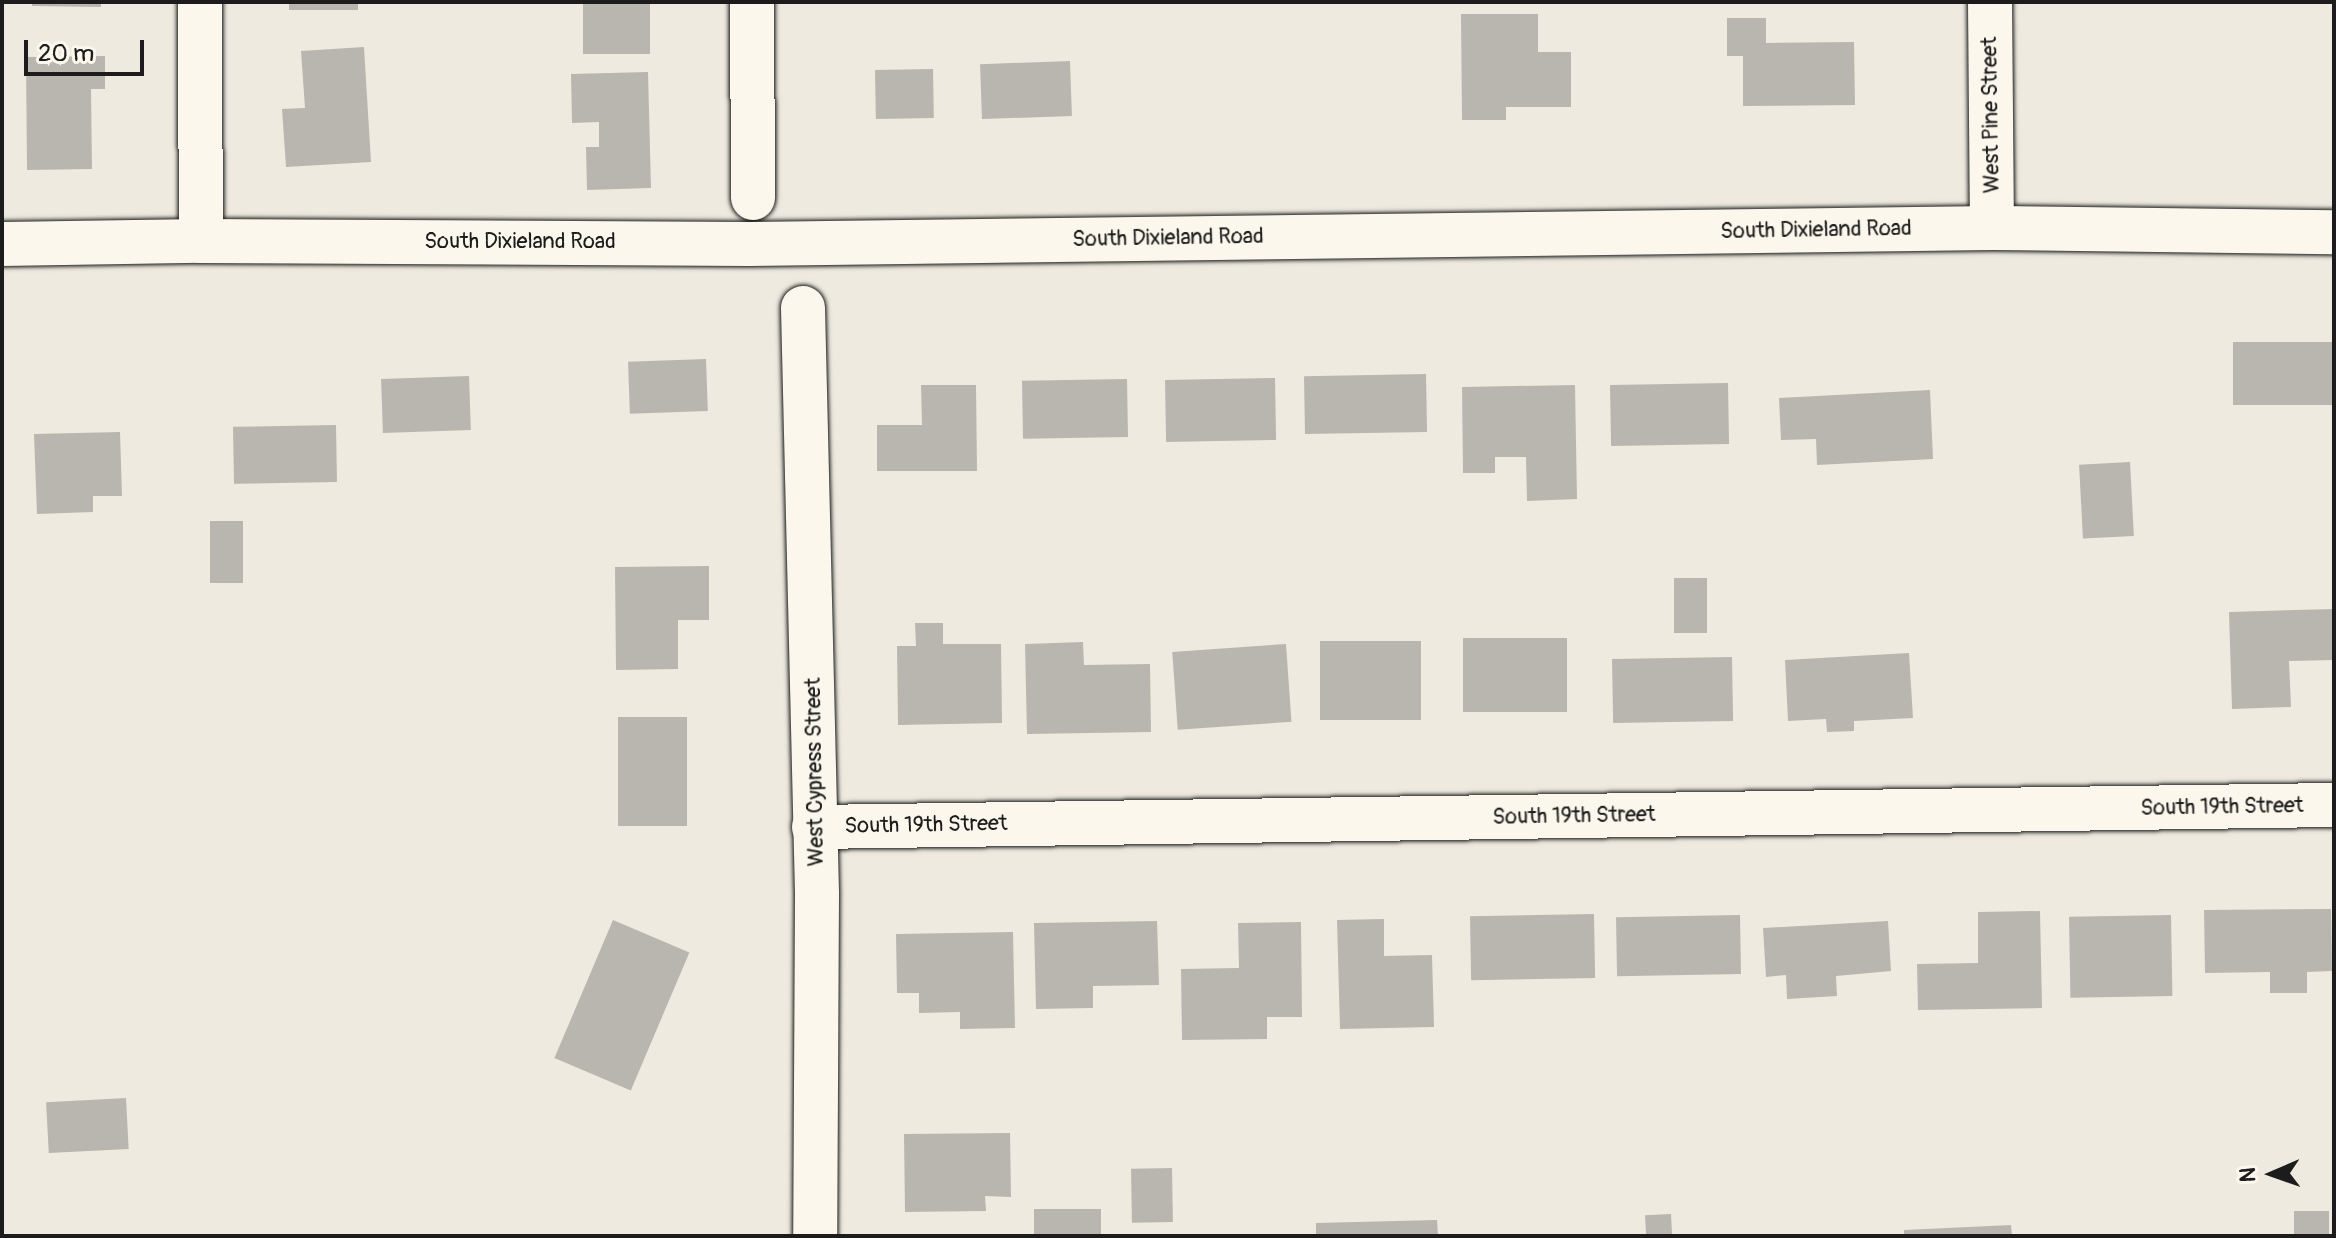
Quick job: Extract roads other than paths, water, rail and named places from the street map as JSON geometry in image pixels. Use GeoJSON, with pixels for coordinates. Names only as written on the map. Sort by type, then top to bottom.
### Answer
{"type":"FeatureCollection","features":[{"type":"Feature","properties":{"kind":"street"},"geometry":{"type":"LineString","coordinates":[[200,2],[201,241]]}},
{"type":"Feature","properties":{"kind":"street"},"geometry":{"type":"LineString","coordinates":[[752,2],[753,198]]}},
{"type":"Feature","properties":{"kind":"street","name":"West Pine Street"},"geometry":{"type":"LineString","coordinates":[[1990,2],[1992,228]]}},
{"type":"Feature","properties":{"kind":"street","name":"South Dixieland Road"},"geometry":{"type":"LineString","coordinates":[[2,244],[201,241],[749,244],[1992,228],[2334,232]]}},
{"type":"Feature","properties":{"kind":"street","name":"West Cypress Street"},"geometry":{"type":"LineString","coordinates":[[803,308],[814,827],[815,1236]]}},
{"type":"Feature","properties":{"kind":"street","name":"South 19th Street"},"geometry":{"type":"LineString","coordinates":[[814,827],[2334,805]]}}]}
